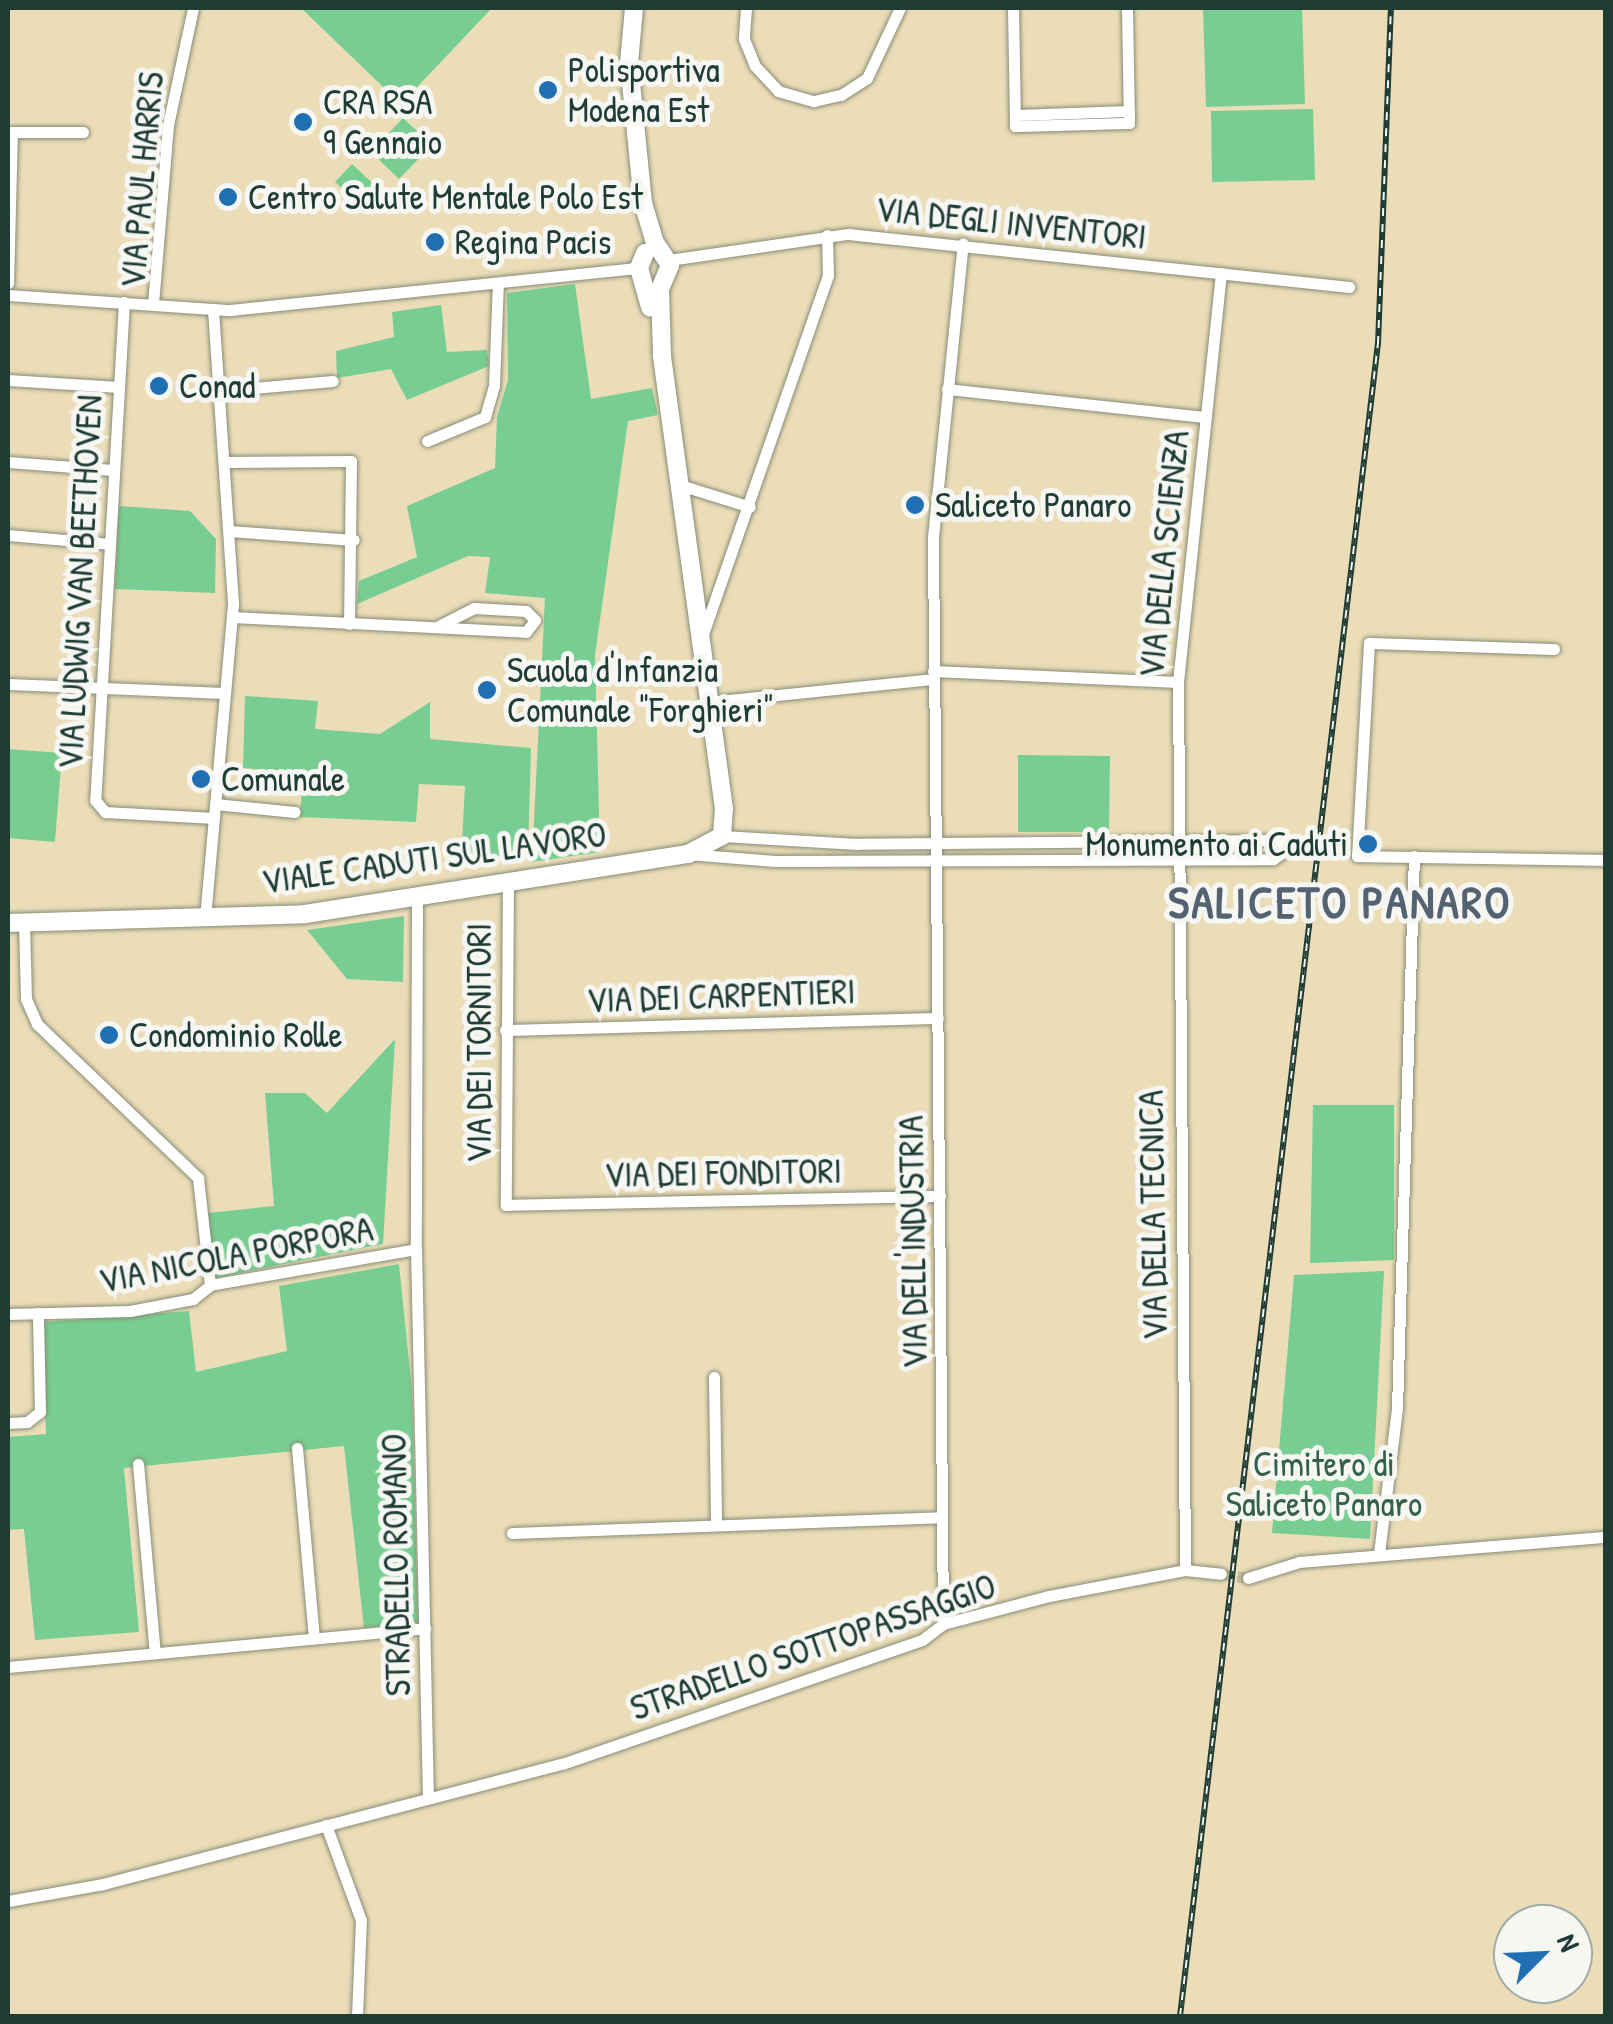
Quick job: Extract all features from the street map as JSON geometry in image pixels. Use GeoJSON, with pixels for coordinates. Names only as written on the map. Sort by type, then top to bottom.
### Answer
{"type":"FeatureCollection","features":[{"type":"Feature","properties":{"kind":"street","name":"VIA PAUL HARRIS"},"geometry":{"type":"LineString","coordinates":[[193,8],[168,125],[153,304],[213,309],[498,283]]}},
{"type":"Feature","properties":{"kind":"street"},"geometry":{"type":"LineString","coordinates":[[634,8],[627,146],[653,265],[710,702],[722,836]]}},
{"type":"Feature","properties":{"kind":"street"},"geometry":{"type":"LineString","coordinates":[[746,8],[744,39],[755,66],[778,91],[814,101],[841,95],[868,78],[900,8]]}},
{"type":"Feature","properties":{"kind":"street"},"geometry":{"type":"LineString","coordinates":[[1013,8],[1015,121],[1128,117],[1126,8]]}},
{"type":"Feature","properties":{"kind":"street"},"geometry":{"type":"LineString","coordinates":[[8,283],[12,132],[83,132]]}},
{"type":"Feature","properties":{"kind":"street"},"geometry":{"type":"LineString","coordinates":[[701,639],[828,276],[827,235]]}},
{"type":"Feature","properties":{"kind":"street","name":"VIA DEGLI INVENTORI"},"geometry":{"type":"LineString","coordinates":[[498,283],[653,265],[827,235],[962,244],[1349,287]]}},
{"type":"Feature","properties":{"kind":"street"},"geometry":{"type":"LineString","coordinates":[[936,860],[933,538],[962,244]]}},
{"type":"Feature","properties":{"kind":"street","name":"VIA DELLA SCIENZA"},"geometry":{"type":"LineString","coordinates":[[1176,841],[1178,682],[1221,273]]}},
{"type":"Feature","properties":{"kind":"street"},"geometry":{"type":"LineString","coordinates":[[428,442],[484,418],[494,384],[498,283]]}},
{"type":"Feature","properties":{"kind":"street"},"geometry":{"type":"LineString","coordinates":[[8,295],[153,304]]}},
{"type":"Feature","properties":{"kind":"street","name":"VIA LUDWIG VAN BEETHOVEN"},"geometry":{"type":"LineString","coordinates":[[124,302],[94,800],[100,809],[214,818]]}},
{"type":"Feature","properties":{"kind":"street"},"geometry":{"type":"LineString","coordinates":[[205,918],[232,618],[213,309]]}},
{"type":"Feature","properties":{"kind":"street"},"geometry":{"type":"LineString","coordinates":[[8,380],[119,387]]}},
{"type":"Feature","properties":{"kind":"street"},"geometry":{"type":"LineString","coordinates":[[219,391],[333,381]]}},
{"type":"Feature","properties":{"kind":"street"},"geometry":{"type":"LineString","coordinates":[[948,389],[1205,417]]}},
{"type":"Feature","properties":{"kind":"street"},"geometry":{"type":"LineString","coordinates":[[224,462],[351,460],[354,540],[349,624]]}},
{"type":"Feature","properties":{"kind":"street"},"geometry":{"type":"LineString","coordinates":[[8,462],[113,470]]}},
{"type":"Feature","properties":{"kind":"street"},"geometry":{"type":"LineString","coordinates":[[680,486],[750,507]]}},
{"type":"Feature","properties":{"kind":"street"},"geometry":{"type":"LineString","coordinates":[[229,531],[354,540]]}},
{"type":"Feature","properties":{"kind":"street"},"geometry":{"type":"LineString","coordinates":[[8,535],[110,544]]}},
{"type":"Feature","properties":{"kind":"street"},"geometry":{"type":"LineString","coordinates":[[232,618],[526,632],[535,620],[526,611],[474,608],[439,626]]}},
{"type":"Feature","properties":{"kind":"street"},"geometry":{"type":"LineString","coordinates":[[1554,649],[1369,643],[1358,856],[1606,860]]}},
{"type":"Feature","properties":{"kind":"street"},"geometry":{"type":"LineString","coordinates":[[710,702],[933,675],[1178,682]]}},
{"type":"Feature","properties":{"kind":"street"},"geometry":{"type":"LineString","coordinates":[[8,684],[225,693]]}},
{"type":"Feature","properties":{"kind":"street"},"geometry":{"type":"LineString","coordinates":[[215,804],[294,812]]}},
{"type":"Feature","properties":{"kind":"street","name":"VIALE CADUTI SUL LAVORO"},"geometry":{"type":"LineString","coordinates":[[16,923],[305,914],[688,854],[775,861],[1274,859],[1285,844],[936,843],[722,836],[688,854]]}},
{"type":"Feature","properties":{"kind":"street"},"geometry":{"type":"LineString","coordinates":[[1176,841],[1176,859]]}},
{"type":"Feature","properties":{"kind":"street"},"geometry":{"type":"LineString","coordinates":[[1380,1553],[1397,1408],[1414,856]]}},
{"type":"Feature","properties":{"kind":"street","name":"VIA DELLA TECNICA"},"geometry":{"type":"LineString","coordinates":[[1176,859],[1185,1570]]}},
{"type":"Feature","properties":{"kind":"street","name":"VIA DELL'INDUSTRIA"},"geometry":{"type":"LineString","coordinates":[[936,860],[943,1624]]}},
{"type":"Feature","properties":{"kind":"street","name":"VIA DEI TORNITORI"},"geometry":{"type":"LineString","coordinates":[[506,1205],[508,882]]}},
{"type":"Feature","properties":{"kind":"street","name":"STRADELLO ROMANO"},"geometry":{"type":"LineString","coordinates":[[417,897],[416,1249],[428,1798]]}},
{"type":"Feature","properties":{"kind":"street"},"geometry":{"type":"LineString","coordinates":[[16,923],[32,1017],[198,1178],[210,1285]]}},
{"type":"Feature","properties":{"kind":"street","name":"VIA DEI CARPENTIERI"},"geometry":{"type":"LineString","coordinates":[[505,1030],[938,1018]]}},
{"type":"Feature","properties":{"kind":"street","name":"VIA DEI FONDITORI"},"geometry":{"type":"LineString","coordinates":[[506,1205],[940,1196]]}},
{"type":"Feature","properties":{"kind":"street","name":"VIA NICOLA PORPORA"},"geometry":{"type":"LineString","coordinates":[[8,1314],[130,1311],[193,1299],[210,1285],[416,1249]]}},
{"type":"Feature","properties":{"kind":"street"},"geometry":{"type":"LineString","coordinates":[[8,1423],[27,1422],[40,1412],[38,1313]]}},
{"type":"Feature","properties":{"kind":"street"},"geometry":{"type":"LineString","coordinates":[[714,1377],[716,1522]]}},
{"type":"Feature","properties":{"kind":"street"},"geometry":{"type":"LineString","coordinates":[[297,1448],[314,1638]]}},
{"type":"Feature","properties":{"kind":"street"},"geometry":{"type":"LineString","coordinates":[[138,1464],[155,1653]]}},
{"type":"Feature","properties":{"kind":"street"},"geometry":{"type":"LineString","coordinates":[[512,1533],[716,1522],[942,1517]]}},
{"type":"Feature","properties":{"kind":"street"},"geometry":{"type":"LineString","coordinates":[[1248,1578],[1298,1562],[1606,1537]]}},
{"type":"Feature","properties":{"kind":"street","name":"STRADELLO SOTTOPASSAGGIO"},"geometry":{"type":"LineString","coordinates":[[428,1798],[562,1764],[922,1640],[943,1624],[1185,1570],[1220,1574]]}},
{"type":"Feature","properties":{"kind":"street"},"geometry":{"type":"LineString","coordinates":[[8,1667],[425,1628]]}},
{"type":"Feature","properties":{"kind":"street"},"geometry":{"type":"LineString","coordinates":[[8,1901],[102,1884],[428,1798]]}},
{"type":"Feature","properties":{"kind":"street"},"geometry":{"type":"LineString","coordinates":[[326,1825],[361,1920],[358,2016]]}},
{"type":"Feature","properties":{"kind":"green space"},"geometry":{"type":"Polygon","coordinates":[[[301,8],[492,8],[401,104],[301,8]]]}},
{"type":"Feature","properties":{"kind":"green space"},"geometry":{"type":"Polygon","coordinates":[[[1203,8],[1302,8],[1305,104],[1206,107],[1203,8]]]}},
{"type":"Feature","properties":{"kind":"green space"},"geometry":{"type":"Polygon","coordinates":[[[1313,109],[1315,180],[1212,182],[1211,111],[1313,109]]]}},
{"type":"Feature","properties":{"kind":"green space"},"geometry":{"type":"Polygon","coordinates":[[[403,118],[432,145],[399,179],[371,152],[403,118]]]}},
{"type":"Feature","properties":{"kind":"green space"},"geometry":{"type":"Polygon","coordinates":[[[352,164],[384,194],[367,213],[335,182],[352,164]]]}},
{"type":"Feature","properties":{"kind":"green space"},"geometry":{"type":"Polygon","coordinates":[[[575,284],[591,399],[652,388],[658,415],[628,421],[595,655],[600,852],[532,862],[545,598],[485,593],[490,557],[468,556],[357,604],[359,581],[417,557],[407,506],[495,468],[497,417],[508,380],[507,293],[575,284]]]}},
{"type":"Feature","properties":{"kind":"green space"},"geometry":{"type":"Polygon","coordinates":[[[441,305],[447,352],[487,350],[489,366],[407,400],[391,369],[337,378],[336,351],[394,337],[392,312],[441,305]]]}},
{"type":"Feature","properties":{"kind":"green space"},"geometry":{"type":"Polygon","coordinates":[[[119,506],[190,511],[216,539],[215,593],[115,589],[119,506]]]}},
{"type":"Feature","properties":{"kind":"green space"},"geometry":{"type":"Polygon","coordinates":[[[245,696],[318,701],[315,729],[380,734],[430,702],[430,739],[531,748],[528,852],[461,861],[465,786],[419,784],[416,822],[300,817],[303,773],[243,768],[245,696]]]}},
{"type":"Feature","properties":{"kind":"green space"},"geometry":{"type":"Polygon","coordinates":[[[8,749],[62,753],[55,842],[8,838],[8,749]]]}},
{"type":"Feature","properties":{"kind":"green space"},"geometry":{"type":"Polygon","coordinates":[[[1018,755],[1110,756],[1109,832],[1018,832],[1018,755]]]}},
{"type":"Feature","properties":{"kind":"green space"},"geometry":{"type":"Polygon","coordinates":[[[404,916],[403,982],[347,979],[307,930],[404,916]]]}},
{"type":"Feature","properties":{"kind":"green space"},"geometry":{"type":"Polygon","coordinates":[[[395,1039],[383,1244],[215,1278],[208,1213],[274,1206],[265,1093],[305,1093],[327,1113],[395,1039]]]}},
{"type":"Feature","properties":{"kind":"green space"},"geometry":{"type":"Polygon","coordinates":[[[1313,1105],[1394,1105],[1394,1260],[1310,1263],[1313,1105]]]}},
{"type":"Feature","properties":{"kind":"green space"},"geometry":{"type":"Polygon","coordinates":[[[399,1264],[412,1391],[418,1622],[364,1628],[344,1446],[124,1468],[139,1632],[35,1640],[24,1529],[8,1530],[8,1437],[46,1434],[42,1322],[189,1311],[196,1372],[287,1351],[279,1286],[399,1264]]]}},
{"type":"Feature","properties":{"kind":"green space","name":"Cimitero di Saliceto Panaro"},"geometry":{"type":"Polygon","coordinates":[[[1384,1271],[1370,1539],[1272,1533],[1294,1275],[1384,1271]]]}},
{"type":"Feature","properties":{"kind":"tunnel"},"geometry":{"type":"LineString","coordinates":[[1221,1574],[1248,1578]]}},
{"type":"Feature","properties":{"kind":"railway"},"geometry":{"type":"LineString","coordinates":[[1180,2016],[1378,344],[1391,8]]}},
{"type":"Feature","properties":{"kind":"place","name":"Polisportiva Modena Est"},"geometry":{"type":"Point","coordinates":[548,90]}},
{"type":"Feature","properties":{"kind":"place","name":"CRA RSA 9 Gennaio"},"geometry":{"type":"Point","coordinates":[303,122]}},
{"type":"Feature","properties":{"kind":"place","name":"Centro Salute Mentale Polo Est"},"geometry":{"type":"Point","coordinates":[228,197]}},
{"type":"Feature","properties":{"kind":"place","name":"Regina Pacis"},"geometry":{"type":"Point","coordinates":[435,242]}},
{"type":"Feature","properties":{"kind":"place","name":"Conad"},"geometry":{"type":"Point","coordinates":[159,386]}},
{"type":"Feature","properties":{"kind":"place","name":"Saliceto Panaro"},"geometry":{"type":"Point","coordinates":[915,505]}},
{"type":"Feature","properties":{"kind":"place","name":"Scuola d'Infanzia Comunale \"Forghieri\""},"geometry":{"type":"Point","coordinates":[487,690]}},
{"type":"Feature","properties":{"kind":"place","name":"Comunale"},"geometry":{"type":"Point","coordinates":[201,779]}},
{"type":"Feature","properties":{"kind":"place","name":"Monumento ai Caduti"},"geometry":{"type":"Point","coordinates":[1368,844]}},
{"type":"Feature","properties":{"kind":"place","name":"Condominio Rolle"},"geometry":{"type":"Point","coordinates":[109,1035]}},
{"type":"Feature","properties":{"kind":"district","name":"SALICETO PANARO"},"geometry":{"type":"Point","coordinates":[1340,902]}}]}
